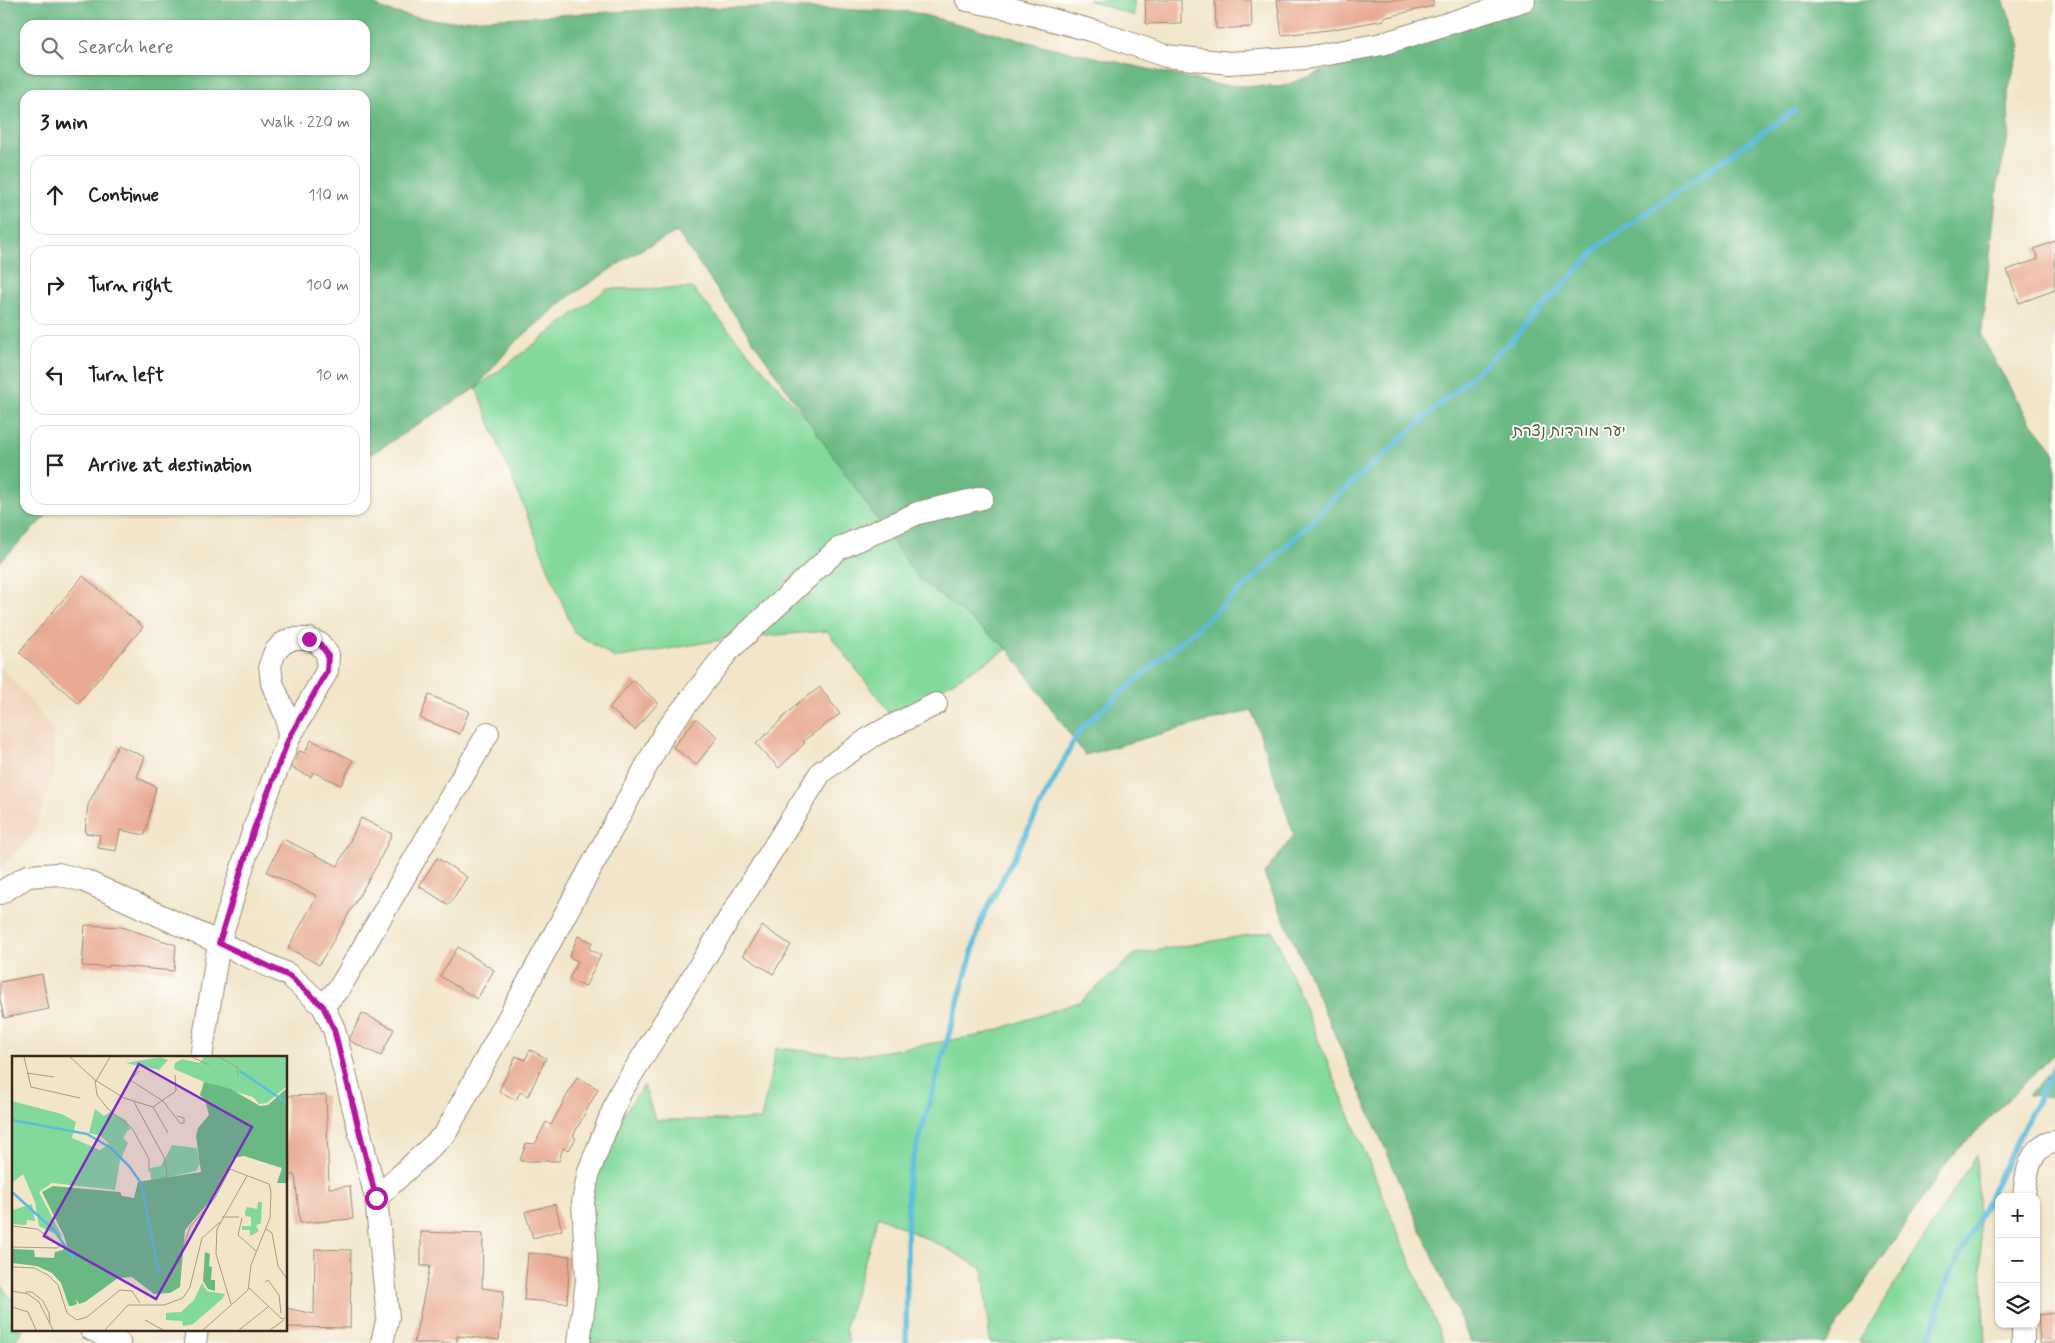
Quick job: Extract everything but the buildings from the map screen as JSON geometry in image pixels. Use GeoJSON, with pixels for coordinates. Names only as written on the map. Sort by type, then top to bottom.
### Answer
{"type":"FeatureCollection","features":[{"type":"Feature","properties":{"kind":"street"},"geometry":{"type":"LineString","coordinates":[[967,0],[1012,9],[1097,32],[1166,56],[1230,63],[1306,58],[1382,44],[1524,0]]}},
{"type":"Feature","properties":{"kind":"street"},"geometry":{"type":"LineString","coordinates":[[376,1198],[445,1134],[665,732],[728,651],[838,549],[918,513],[982,498]]}},
{"type":"Feature","properties":{"kind":"street"},"geometry":{"type":"LineString","coordinates":[[579,1343],[587,1280],[583,1202],[589,1171],[620,1093],[821,772],[874,735],[936,704]]}},
{"type":"Feature","properties":{"kind":"street"},"geometry":{"type":"LineString","coordinates":[[323,1006],[340,987],[488,733]]}},
{"type":"Feature","properties":{"kind":"street"},"geometry":{"type":"LineString","coordinates":[[201,1056],[219,943],[254,829],[289,738]]}},
{"type":"Feature","properties":{"kind":"street"},"geometry":{"type":"LineString","coordinates":[[0,893],[28,876],[58,874],[85,880],[289,976],[323,1006],[334,1029],[376,1198],[388,1317],[382,1343]]}},
{"type":"Feature","properties":{"kind":"street"},"geometry":{"type":"LineString","coordinates":[[2024,1193],[2026,1174],[2034,1155],[2047,1142],[2055,1142]]}},
{"type":"Feature","properties":{"kind":"street"},"geometry":{"type":"LineString","coordinates":[[2023,1328],[2023,1343]]}},
{"type":"Feature","properties":{"kind":"street"},"geometry":{"type":"LineString","coordinates":[[93,1330],[119,1343]]}},
{"type":"Feature","properties":{"kind":"street"},"geometry":{"type":"LineString","coordinates":[[194,1343],[197,1330]]}},
{"type":"Feature","properties":{"kind":"shaded area"},"geometry":{"type":"Polygon","coordinates":[[[0,667],[23,691],[53,731],[54,773],[34,833],[0,869],[0,667]]]}},
{"type":"Feature","properties":{"kind":"green space","name":"יער מורדות נצרת"},"geometry":{"type":"Polygon","coordinates":[[[0,0],[369,0],[382,9],[408,16],[447,21],[684,8],[779,7],[912,12],[1041,45],[1219,85],[1281,87],[1510,0],[2003,0],[2021,45],[2008,91],[2009,133],[1998,182],[1981,336],[2025,414],[2055,452],[2055,1053],[1949,1159],[1825,1343],[1471,1343],[1264,874],[1294,835],[1252,711],[1189,726],[1085,755],[1008,649],[918,578],[677,232],[640,250],[570,296],[513,344],[476,388],[370,455],[370,90],[20,90],[20,515],[47,515],[0,562],[0,0]]]}},
{"type":"Feature","properties":{"kind":"green space"},"geometry":{"type":"Polygon","coordinates":[[[1088,0],[1134,0],[1134,16],[1088,0]]]}},
{"type":"Feature","properties":{"kind":"green space"},"geometry":{"type":"Polygon","coordinates":[[[692,288],[1008,649],[893,717],[827,631],[726,639],[615,658],[574,632],[476,388],[607,289],[692,288]]]}},
{"type":"Feature","properties":{"kind":"green space"},"geometry":{"type":"Polygon","coordinates":[[[1273,931],[1444,1343],[990,1343],[983,1269],[946,1248],[878,1216],[845,1328],[849,1343],[587,1343],[577,1181],[644,1085],[655,1120],[761,1120],[776,1048],[856,1056],[982,1035],[1081,1001],[1135,954],[1273,931]]]}},
{"type":"Feature","properties":{"kind":"green space"},"geometry":{"type":"Polygon","coordinates":[[[2055,1067],[2055,1097],[2028,1095],[2055,1067]]]}},
{"type":"Feature","properties":{"kind":"green space"},"geometry":{"type":"Polygon","coordinates":[[[1976,1155],[1985,1343],[1858,1343],[1976,1155]]]}},
{"type":"Feature","properties":{"kind":"green space"},"geometry":{"type":"Polygon","coordinates":[[[0,1284],[12,1299],[12,1330],[22,1330],[13,1343],[0,1343],[0,1284]]]}},
{"type":"Feature","properties":{"kind":"waterway"},"geometry":{"type":"LineString","coordinates":[[906,1343],[908,1178],[981,921],[1080,729],[1250,582],[1335,498],[1508,344],[1601,245],[1794,111]]}},
{"type":"Feature","properties":{"kind":"waterway"},"geometry":{"type":"LineString","coordinates":[[1929,1343],[1945,1285],[2055,1065]]}},
{"type":"Feature","properties":{"kind":"route"},"geometry":{"type":"LineString","coordinates":[[309,639],[320,644],[328,655],[327,671],[289,738],[254,829],[219,943],[289,976],[323,1006],[334,1029],[376,1198]]}}]}
